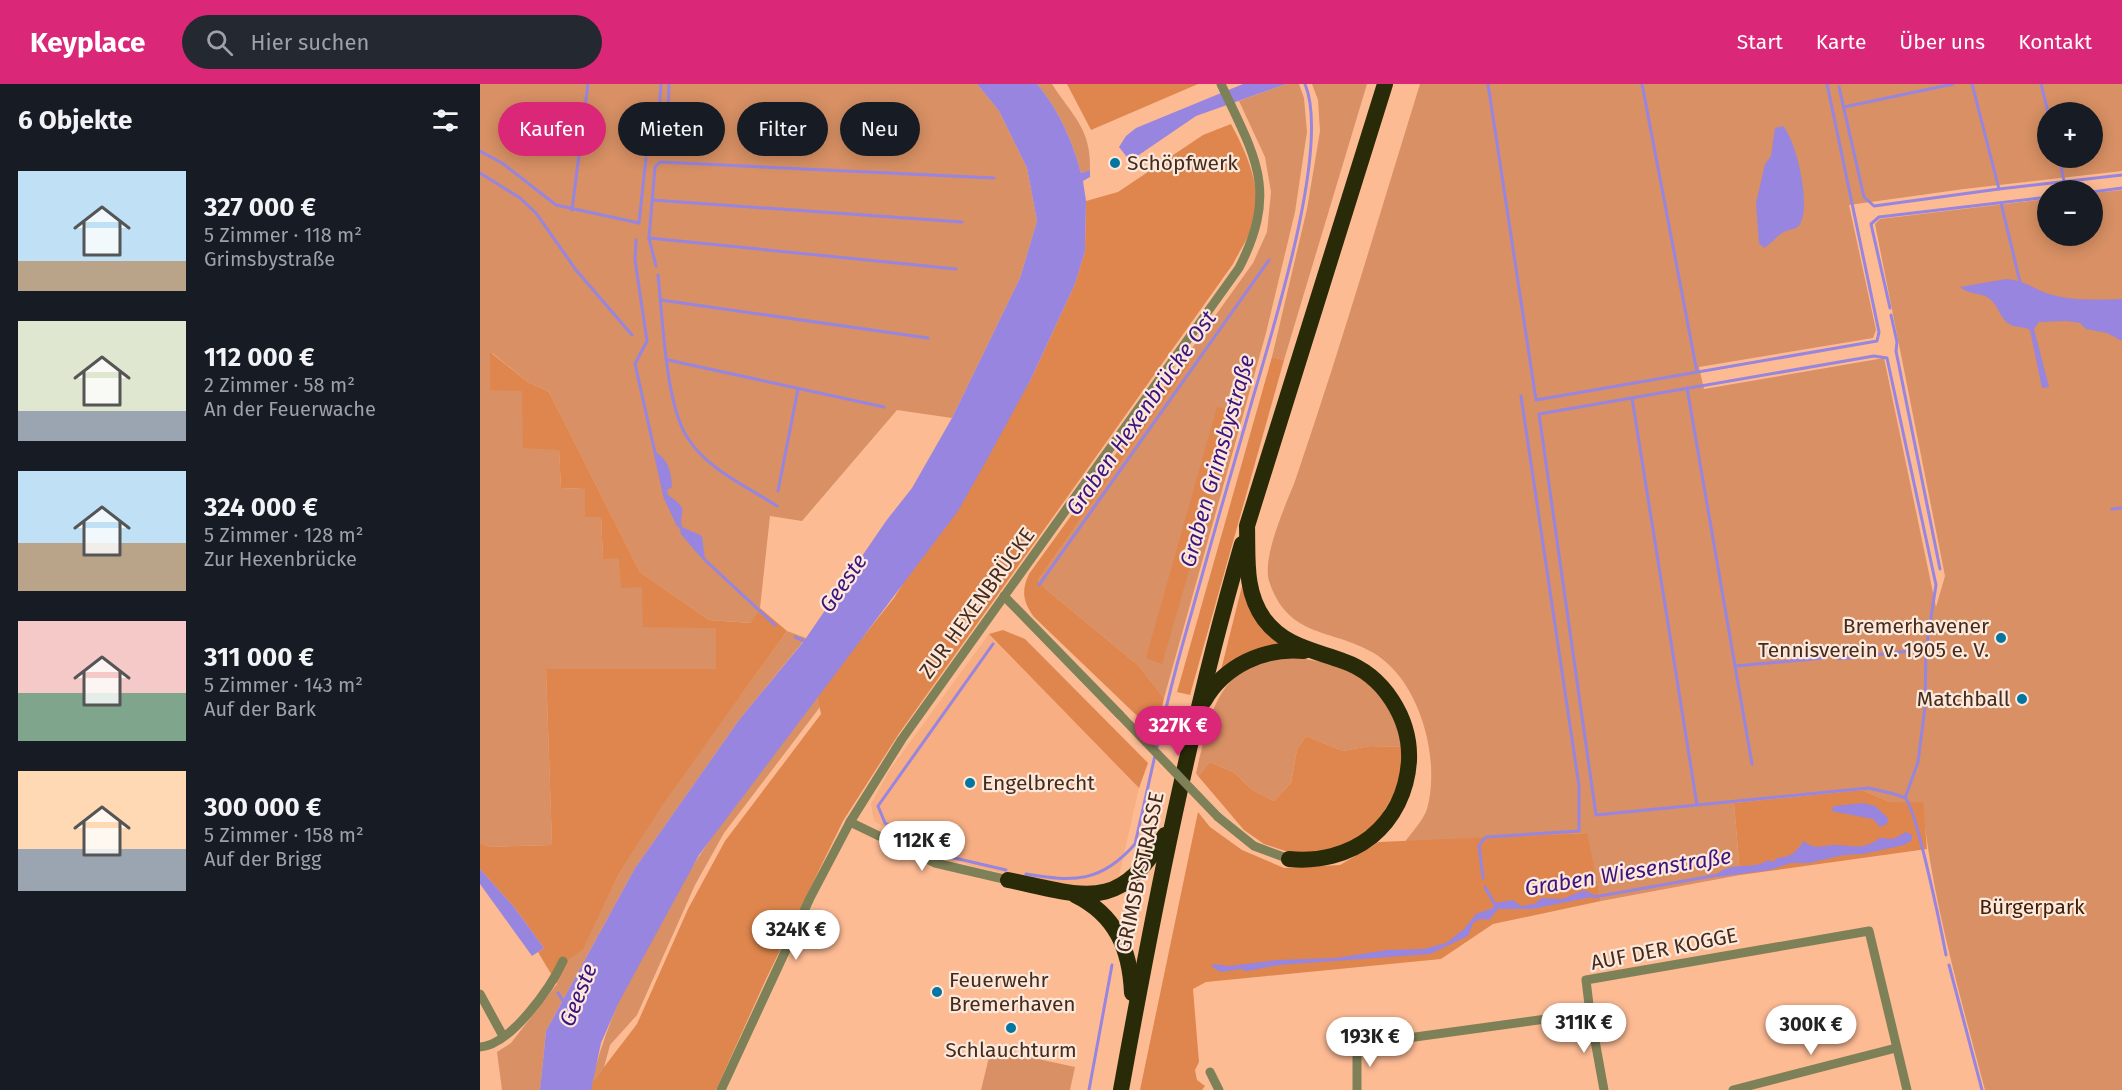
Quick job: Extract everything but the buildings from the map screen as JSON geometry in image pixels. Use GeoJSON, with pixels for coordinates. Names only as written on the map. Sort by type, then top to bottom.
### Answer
{"type":"FeatureCollection","features":[{"type":"Feature","properties":{"kind":"highway","name":"GRIMSBYSTRASSE"},"geometry":{"type":"LineString","coordinates":[[1121,1090],[1172,824],[1198,711],[1247,526],[1384,88]]}},
{"type":"Feature","properties":{"kind":"highway"},"geometry":{"type":"LineString","coordinates":[[1247,526],[1248,577],[1256,605],[1273,629],[1284,639],[1355,666],[1384,689],[1402,720],[1408,744],[1408,769],[1398,804],[1384,824],[1366,840],[1333,856],[1289,858]]}},
{"type":"Feature","properties":{"kind":"highway"},"geometry":{"type":"LineString","coordinates":[[1198,711],[1215,685],[1232,670],[1251,659],[1280,651],[1311,651]]}},
{"type":"Feature","properties":{"kind":"highway"},"geometry":{"type":"LineString","coordinates":[[1008,880],[1074,894],[1105,892],[1133,878],[1150,861],[1172,824]]}},
{"type":"Feature","properties":{"kind":"highway"},"geometry":{"type":"LineString","coordinates":[[1074,894],[1101,911],[1120,936],[1131,974],[1133,1021]]}},
{"type":"Feature","properties":{"kind":"street","name":"ZUR HEXENBRÜCKE"},"geometry":{"type":"LineString","coordinates":[[721,1090],[810,898],[850,822],[902,739],[1239,268],[1250,247],[1258,224],[1261,183],[1256,161],[1221,84]]}},
{"type":"Feature","properties":{"kind":"street"},"geometry":{"type":"LineString","coordinates":[[1004,596],[1218,817],[1254,846],[1289,858]]}},
{"type":"Feature","properties":{"kind":"street"},"geometry":{"type":"LineString","coordinates":[[850,822],[935,862],[1008,880]]}},
{"type":"Feature","properties":{"kind":"street","name":"AUF DER KOGGE"},"geometry":{"type":"LineString","coordinates":[[1590,1013],[1586,980],[1869,931],[1896,1048]]}},
{"type":"Feature","properties":{"kind":"street"},"geometry":{"type":"LineString","coordinates":[[480,1047],[488,1046],[503,1036],[552,984],[563,961]]}},
{"type":"Feature","properties":{"kind":"street"},"geometry":{"type":"LineString","coordinates":[[480,994],[503,1036]]}},
{"type":"Feature","properties":{"kind":"street"},"geometry":{"type":"LineString","coordinates":[[1357,1090],[1356,1045],[1590,1013],[1604,1090]]}},
{"type":"Feature","properties":{"kind":"street"},"geometry":{"type":"LineString","coordinates":[[1733,1090],[1896,1048],[1907,1090]]}},
{"type":"Feature","properties":{"kind":"street"},"geometry":{"type":"LineString","coordinates":[[1210,1072],[1219,1090]]}},
{"type":"Feature","properties":{"kind":"shaded area"},"geometry":{"type":"Polygon","coordinates":[[[1067,84],[1198,84],[1091,130],[1067,84]]]}},
{"type":"Feature","properties":{"kind":"shaded area"},"geometry":{"type":"Polygon","coordinates":[[[1231,124],[1247,157],[1256,192],[1255,217],[1246,241],[1233,264],[898,735],[843,821],[766,979],[716,1090],[591,1090],[591,1084],[637,1024],[688,909],[725,841],[821,714],[817,695],[894,598],[1031,379],[1075,284],[1085,251],[1086,201],[1118,192],[1203,135],[1231,124]]]}},
{"type":"Feature","properties":{"kind":"shaded area"},"geometry":{"type":"Polygon","coordinates":[[[490,352],[528,382],[549,392],[640,572],[709,620],[751,623],[760,608],[787,631],[663,804],[619,874],[583,949],[570,959],[557,984],[538,952],[544,948],[514,907],[480,869],[480,843],[487,847],[552,845],[546,669],[716,669],[716,628],[643,627],[642,587],[621,588],[619,558],[603,559],[601,517],[585,517],[585,489],[561,488],[559,450],[523,448],[522,391],[490,390],[490,352]]]}},
{"type":"Feature","properties":{"kind":"shaded area"},"geometry":{"type":"Polygon","coordinates":[[[1272,357],[1284,360],[1190,695],[1177,692],[1272,357]]]}},
{"type":"Feature","properties":{"kind":"shaded area"},"geometry":{"type":"Polygon","coordinates":[[[1185,358],[1190,364],[1038,580],[1139,666],[1164,698],[1156,734],[1034,617],[1025,601],[1024,591],[1029,574],[1185,358]]]}},
{"type":"Feature","properties":{"kind":"shaded area"},"geometry":{"type":"Polygon","coordinates":[[[1217,407],[1235,411],[1162,664],[1146,658],[1217,407]]]}},
{"type":"Feature","properties":{"kind":"shaded area"},"geometry":{"type":"Polygon","coordinates":[[[1244,578],[1288,646],[1219,678],[1244,578]]]}},
{"type":"Feature","properties":{"kind":"shaded area"},"geometry":{"type":"Polygon","coordinates":[[[1003,630],[1025,639],[1148,763],[1139,788],[989,634],[1003,630]]]}},
{"type":"Feature","properties":{"kind":"shaded area"},"geometry":{"type":"Polygon","coordinates":[[[989,634],[1139,788],[1118,880],[1091,889],[1058,886],[972,866],[915,846],[874,821],[871,804],[889,771],[989,634]]]}},
{"type":"Feature","properties":{"kind":"shaded area"},"geometry":{"type":"Polygon","coordinates":[[[1306,736],[1343,751],[1370,746],[1404,747],[1400,784],[1375,826],[1352,844],[1301,856],[1264,844],[1244,830],[1198,776],[1210,762],[1235,773],[1251,789],[1274,801],[1291,783],[1297,749],[1306,736]]]}},
{"type":"Feature","properties":{"kind":"shaded area"},"geometry":{"type":"Polygon","coordinates":[[[1862,790],[1890,802],[1923,802],[1927,849],[1740,875],[1734,803],[1862,790]]]}},
{"type":"Feature","properties":{"kind":"shaded area"},"geometry":{"type":"Polygon","coordinates":[[[1198,812],[1210,827],[1242,850],[1284,868],[1340,865],[1379,842],[1587,833],[1601,901],[1493,924],[1441,959],[1206,982],[1193,989],[1199,1062],[1195,1070],[1197,1080],[1205,1086],[1202,1090],[1140,1090],[1198,812]]]}},
{"type":"Feature","properties":{"kind":"green space"},"geometry":{"type":"Polygon","coordinates":[[[480,84],[977,84],[999,111],[1027,168],[1037,221],[1020,278],[952,418],[897,410],[802,521],[770,516],[760,608],[752,623],[709,620],[640,572],[549,392],[528,382],[491,352],[522,390],[559,449],[561,488],[585,489],[585,517],[601,517],[603,558],[619,558],[642,587],[716,628],[716,669],[546,669],[552,845],[486,847],[480,843],[480,84]]]}},
{"type":"Feature","properties":{"kind":"green space"},"geometry":{"type":"Polygon","coordinates":[[[1037,84],[1052,84],[1079,124],[1087,143],[1090,170],[1081,173],[1064,126],[1045,93],[1037,84]]]}},
{"type":"Feature","properties":{"kind":"green space"},"geometry":{"type":"Polygon","coordinates":[[[1286,84],[1299,84],[1304,98],[1307,132],[1295,212],[1266,333],[1164,698],[1139,666],[1038,580],[1190,364],[1185,358],[1253,263],[1267,232],[1271,192],[1265,157],[1239,101],[1286,84]]]}},
{"type":"Feature","properties":{"kind":"green space"},"geometry":{"type":"Polygon","coordinates":[[[1312,84],[1367,84],[1284,360],[1272,357],[1307,209],[1320,131],[1318,100],[1312,84]]]}},
{"type":"Feature","properties":{"kind":"green space","name":"Bürgerpark"},"geometry":{"type":"Polygon","coordinates":[[[1420,84],[2122,84],[2122,171],[1849,205],[1876,330],[1873,338],[1699,367],[1704,389],[1884,358],[1936,607],[1945,576],[1875,224],[1880,219],[2037,200],[2037,246],[2103,246],[2103,192],[2122,190],[2122,1090],[1985,1090],[1940,911],[1922,802],[1890,802],[1862,790],[1734,803],[1740,875],[1601,901],[1586,833],[1404,843],[1427,809],[1431,789],[1428,744],[1423,722],[1414,700],[1403,681],[1389,664],[1372,652],[1312,629],[1287,613],[1277,599],[1269,581],[1268,571],[1276,531],[1295,481],[1420,84]]]}},
{"type":"Feature","properties":{"kind":"green space"},"geometry":{"type":"Polygon","coordinates":[[[787,631],[806,638],[739,720],[635,868],[546,1031],[540,1090],[502,1090],[497,1052],[511,1043],[557,984],[570,959],[583,948],[619,874],[663,803],[787,631]]]}},
{"type":"Feature","properties":{"kind":"green space"},"geometry":{"type":"Polygon","coordinates":[[[1288,656],[1339,665],[1361,676],[1395,714],[1404,747],[1370,746],[1343,751],[1306,736],[1297,749],[1291,783],[1274,801],[1251,789],[1235,773],[1210,762],[1198,776],[1196,773],[1213,712],[1231,681],[1245,669],[1264,661],[1288,656]]]}},
{"type":"Feature","properties":{"kind":"green space"},"geometry":{"type":"Polygon","coordinates":[[[817,695],[820,707],[724,833],[695,885],[637,1015],[610,1045],[604,1067],[591,1084],[607,1031],[629,979],[684,879],[716,831],[817,695]]]}},
{"type":"Feature","properties":{"kind":"green space"},"geometry":{"type":"Polygon","coordinates":[[[991,1049],[1075,1067],[1070,1090],[981,1090],[991,1049]]]}},
{"type":"Feature","properties":{"kind":"water","name":"Geeste"},"geometry":{"type":"Polygon","coordinates":[[[977,84],[1037,84],[1045,93],[1064,126],[1081,173],[1090,170],[1090,177],[1083,181],[1086,201],[1085,251],[1075,284],[1031,379],[958,511],[699,855],[619,1002],[601,1043],[591,1090],[540,1090],[546,1031],[635,868],[739,720],[804,641],[886,521],[912,488],[952,418],[1020,278],[1037,221],[1027,168],[999,111],[977,84]]]}},
{"type":"Feature","properties":{"kind":"water"},"geometry":{"type":"Polygon","coordinates":[[[1243,84],[1286,84],[1196,116],[1130,161],[1119,147],[1126,136],[1136,128],[1243,84]]]}},
{"type":"Feature","properties":{"kind":"water"},"geometry":{"type":"Polygon","coordinates":[[[1783,126],[1793,145],[1801,172],[1803,213],[1798,227],[1782,233],[1764,248],[1759,243],[1756,203],[1765,164],[1771,156],[1775,128],[1783,126]]]}},
{"type":"Feature","properties":{"kind":"water"},"geometry":{"type":"Polygon","coordinates":[[[2006,279],[2022,282],[2046,293],[2074,299],[2122,299],[2122,341],[2107,333],[2086,329],[2080,323],[2039,322],[2034,329],[2049,387],[2042,388],[2030,330],[2007,323],[1990,299],[1960,287],[2006,279]]]}},
{"type":"Feature","properties":{"kind":"water"},"geometry":{"type":"Polygon","coordinates":[[[654,451],[663,458],[668,466],[672,487],[667,490],[668,495],[682,508],[682,527],[702,536],[705,560],[681,532],[665,497],[654,451]]]}},
{"type":"Feature","properties":{"kind":"water"},"geometry":{"type":"Polygon","coordinates":[[[1863,803],[1875,806],[1888,818],[1887,824],[1880,827],[1873,819],[1831,811],[1834,806],[1863,803]]]}},
{"type":"Feature","properties":{"kind":"water"},"geometry":{"type":"Polygon","coordinates":[[[1906,832],[1912,835],[1912,840],[1904,845],[1809,863],[1791,863],[1770,870],[1718,877],[1716,875],[1728,868],[1756,865],[1768,860],[1773,862],[1777,858],[1786,857],[1798,849],[1804,841],[1821,847],[1861,846],[1880,838],[1893,839],[1906,832]]]}},
{"type":"Feature","properties":{"kind":"water"},"geometry":{"type":"Polygon","coordinates":[[[480,869],[514,907],[544,948],[532,956],[480,884],[480,869]]]}},
{"type":"Feature","properties":{"kind":"water"},"geometry":{"type":"Polygon","coordinates":[[[1584,890],[1597,896],[1532,909],[1498,909],[1489,920],[1480,919],[1473,923],[1468,936],[1430,954],[1279,965],[1247,971],[1240,969],[1221,972],[1212,967],[1213,964],[1229,966],[1277,960],[1336,958],[1387,950],[1424,949],[1446,943],[1464,929],[1476,914],[1493,908],[1494,903],[1513,900],[1521,906],[1534,904],[1542,898],[1562,899],[1584,890]]]}},
{"type":"Feature","properties":{"kind":"waterway"},"geometry":{"type":"LineString","coordinates":[[572,210],[588,84]]}},
{"type":"Feature","properties":{"kind":"waterway"},"geometry":{"type":"LineString","coordinates":[[660,102],[661,84]]}},
{"type":"Feature","properties":{"kind":"waterway"},"geometry":{"type":"LineString","coordinates":[[668,102],[669,84]]}},
{"type":"Feature","properties":{"kind":"waterway","name":"Graben Grimsbystraße"},"geometry":{"type":"LineString","coordinates":[[1026,874],[1058,878],[1086,877],[1110,866],[1123,857],[1135,844],[1174,674],[1294,247],[1304,199],[1310,153],[1311,114],[1305,84]]}},
{"type":"Feature","properties":{"kind":"waterway"},"geometry":{"type":"LineString","coordinates":[[1488,84],[1536,400],[1877,341],[1879,332],[1827,84]]}},
{"type":"Feature","properties":{"kind":"waterway"},"geometry":{"type":"LineString","coordinates":[[1642,84],[1697,372]]}},
{"type":"Feature","properties":{"kind":"waterway"},"geometry":{"type":"LineString","coordinates":[[1844,107],[1953,84]]}},
{"type":"Feature","properties":{"kind":"waterway"},"geometry":{"type":"LineString","coordinates":[[1972,84],[1999,189],[2122,175]]}},
{"type":"Feature","properties":{"kind":"waterway"},"geometry":{"type":"LineString","coordinates":[[2041,84],[2046,102]]}},
{"type":"Feature","properties":{"kind":"waterway"},"geometry":{"type":"LineString","coordinates":[[1839,87],[1864,197],[1874,206],[1999,189]]}},
{"type":"Feature","properties":{"kind":"waterway"},"geometry":{"type":"LineString","coordinates":[[480,151],[502,163],[556,205],[639,223],[646,158]]}},
{"type":"Feature","properties":{"kind":"waterway"},"geometry":{"type":"LineString","coordinates":[[656,266],[649,238],[655,167],[660,162],[994,178]]}},
{"type":"Feature","properties":{"kind":"waterway"},"geometry":{"type":"LineString","coordinates":[[2061,168],[2064,180]]}},
{"type":"Feature","properties":{"kind":"waterway"},"geometry":{"type":"LineString","coordinates":[[480,173],[520,198],[536,213],[576,270],[632,335]]}},
{"type":"Feature","properties":{"kind":"waterway"},"geometry":{"type":"LineString","coordinates":[[2103,191],[2122,188]]}},
{"type":"Feature","properties":{"kind":"waterway"},"geometry":{"type":"LineString","coordinates":[[1890,308],[1871,224],[1879,217],[2037,198]]}},
{"type":"Feature","properties":{"kind":"waterway"},"geometry":{"type":"LineString","coordinates":[[652,200],[962,222]]}},
{"type":"Feature","properties":{"kind":"waterway"},"geometry":{"type":"LineString","coordinates":[[2001,203],[2020,282]]}},
{"type":"Feature","properties":{"kind":"waterway"},"geometry":{"type":"LineString","coordinates":[[649,238],[956,269]]}},
{"type":"Feature","properties":{"kind":"waterway"},"geometry":{"type":"LineString","coordinates":[[636,240],[635,260],[647,341],[635,364],[665,497],[678,525]]}},
{"type":"Feature","properties":{"kind":"waterway","name":"Graben Hexenbrücke Ost"},"geometry":{"type":"LineString","coordinates":[[1039,585],[1269,260]]}},
{"type":"Feature","properties":{"kind":"waterway"},"geometry":{"type":"LineString","coordinates":[[658,275],[666,361],[681,425],[697,451],[707,460],[777,506]]}},
{"type":"Feature","properties":{"kind":"waterway"},"geometry":{"type":"LineString","coordinates":[[661,300],[928,338]]}},
{"type":"Feature","properties":{"kind":"waterway"},"geometry":{"type":"LineString","coordinates":[[1891,315],[1897,342],[1896,351],[1940,569]]}},
{"type":"Feature","properties":{"kind":"waterway"},"geometry":{"type":"LineString","coordinates":[[1905,798],[1918,762],[1925,707],[1926,649],[1936,585],[1887,358],[1874,356],[1539,414],[1596,815],[1869,788],[1901,796],[1910,806],[1915,823],[1946,955]]}},
{"type":"Feature","properties":{"kind":"waterway"},"geometry":{"type":"LineString","coordinates":[[668,360],[884,407]]}},
{"type":"Feature","properties":{"kind":"waterway"},"geometry":{"type":"LineString","coordinates":[[1687,388],[1735,666]]}},
{"type":"Feature","properties":{"kind":"waterway"},"geometry":{"type":"LineString","coordinates":[[778,491],[798,389]]}},
{"type":"Feature","properties":{"kind":"waterway"},"geometry":{"type":"LineString","coordinates":[[1483,878],[1479,845],[1486,837],[1579,831],[1579,786],[1521,396]]}},
{"type":"Feature","properties":{"kind":"waterway"},"geometry":{"type":"LineString","coordinates":[[1632,398],[1697,805]]}},
{"type":"Feature","properties":{"kind":"waterway"},"geometry":{"type":"LineString","coordinates":[[2112,509],[2122,508]]}},
{"type":"Feature","properties":{"kind":"waterway"},"geometry":{"type":"LineString","coordinates":[[682,533],[705,560],[775,625]]}},
{"type":"Feature","properties":{"kind":"waterway"},"geometry":{"type":"LineString","coordinates":[[795,637],[807,642]]}},
{"type":"Feature","properties":{"kind":"waterway"},"geometry":{"type":"LineString","coordinates":[[924,847],[885,823],[878,806],[993,644]]}},
{"type":"Feature","properties":{"kind":"waterway"},"geometry":{"type":"LineString","coordinates":[[1839,659],[1926,649]]}},
{"type":"Feature","properties":{"kind":"waterway"},"geometry":{"type":"LineString","coordinates":[[1752,764],[1735,666],[1824,658]]}},
{"type":"Feature","properties":{"kind":"waterway"},"geometry":{"type":"LineString","coordinates":[[946,856],[1006,870]]}},
{"type":"Feature","properties":{"kind":"waterway","name":"Graben Wiesenstraße"},"geometry":{"type":"LineString","coordinates":[[1594,897],[1718,875]]}},
{"type":"Feature","properties":{"kind":"waterway"},"geometry":{"type":"LineString","coordinates":[[1485,887],[1494,903]]}},
{"type":"Feature","properties":{"kind":"waterway","name":"Graben Grimsbystraße"},"geometry":{"type":"LineString","coordinates":[[1089,1090],[1112,965]]}},
{"type":"Feature","properties":{"kind":"waterway"},"geometry":{"type":"LineString","coordinates":[[1949,965],[1982,1090]]}},
{"type":"Feature","properties":{"kind":"waterway","name":"Geeste"},"geometry":{"type":"LineString","coordinates":[[558,993],[565,1004]]}},
{"type":"Feature","properties":{"kind":"place","name":"Schöpfwerk"},"geometry":{"type":"Point","coordinates":[1115,163]}},
{"type":"Feature","properties":{"kind":"place","name":"Bremerhavener Tennisverein v. 1905 e. V."},"geometry":{"type":"Point","coordinates":[2001,638]}},
{"type":"Feature","properties":{"kind":"place","name":"Matchball"},"geometry":{"type":"Point","coordinates":[2022,699]}},
{"type":"Feature","properties":{"kind":"place","name":"Engelbrecht"},"geometry":{"type":"Point","coordinates":[970,783]}},
{"type":"Feature","properties":{"kind":"place","name":"Feuerwehr Bremerhaven"},"geometry":{"type":"Point","coordinates":[937,992]}},
{"type":"Feature","properties":{"kind":"place","name":"Schlauchturm"},"geometry":{"type":"Point","coordinates":[1011,1028]}}]}
